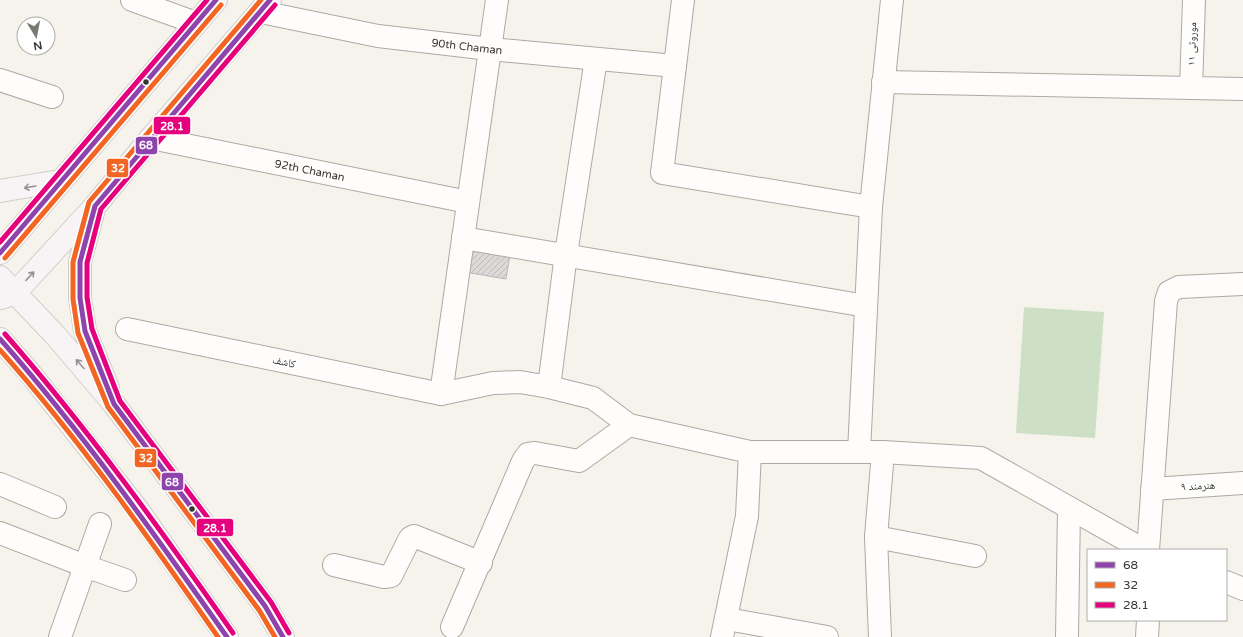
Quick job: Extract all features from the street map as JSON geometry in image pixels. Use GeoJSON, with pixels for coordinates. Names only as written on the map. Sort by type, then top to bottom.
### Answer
{"type":"FeatureCollection","features":[{"type":"Feature","properties":{"kind":"main road"},"geometry":{"type":"LineString","coordinates":[[0,253],[216,0]]}},
{"type":"Feature","properties":{"kind":"main road"},"geometry":{"type":"LineString","coordinates":[[8,296],[95,206],[151,138],[265,6]]}},
{"type":"Feature","properties":{"kind":"main road"},"geometry":{"type":"LineString","coordinates":[[0,191],[60,181]]}},
{"type":"Feature","properties":{"kind":"main road"},"geometry":{"type":"LineString","coordinates":[[95,206],[80,262],[80,298],[85,331],[114,404]]}},
{"type":"Feature","properties":{"kind":"main road"},"geometry":{"type":"LineString","coordinates":[[0,277],[8,296],[56,336],[114,404],[265,606],[283,637]]}},
{"type":"Feature","properties":{"kind":"main road"},"geometry":{"type":"LineString","coordinates":[[0,339],[29,372],[138,510],[227,637]]}},
{"type":"Feature","properties":{"kind":"street"},"geometry":{"type":"LineString","coordinates":[[132,0],[196,23]]}},
{"type":"Feature","properties":{"kind":"street"},"geometry":{"type":"LineString","coordinates":[[497,0],[441,394],[493,383],[520,382],[549,387],[593,398],[629,425],[750,452],[883,452],[981,458],[1142,549]]}},
{"type":"Feature","properties":{"kind":"street"},"geometry":{"type":"LineString","coordinates":[[683,0],[662,173],[871,207]]}},
{"type":"Feature","properties":{"kind":"street"},"geometry":{"type":"LineString","coordinates":[[859,452],[871,207],[892,0]]}},
{"type":"Feature","properties":{"kind":"street","name":"موروثی ۱۱"},"geometry":{"type":"LineString","coordinates":[[1191,88],[1194,0]]}},
{"type":"Feature","properties":{"kind":"street","name":"90th Chaman"},"geometry":{"type":"LineString","coordinates":[[265,6],[378,36],[490,49],[676,66]]}},
{"type":"Feature","properties":{"kind":"street"},"geometry":{"type":"LineString","coordinates":[[549,387],[566,254],[596,59]]}},
{"type":"Feature","properties":{"kind":"street"},"geometry":{"type":"LineString","coordinates":[[0,80],[52,97]]}},
{"type":"Feature","properties":{"kind":"street"},"geometry":{"type":"LineString","coordinates":[[883,82],[1243,89]]}},
{"type":"Feature","properties":{"kind":"street","name":"92th Chaman"},"geometry":{"type":"LineString","coordinates":[[151,138],[468,202]]}},
{"type":"Feature","properties":{"kind":"street"},"geometry":{"type":"LineString","coordinates":[[463,238],[566,254],[866,306]]}},
{"type":"Feature","properties":{"kind":"street"},"geometry":{"type":"LineString","coordinates":[[1148,549],[1166,301],[1169,292],[1179,287],[1243,284]]}},
{"type":"Feature","properties":{"kind":"street","name":"کاشف"},"geometry":{"type":"LineString","coordinates":[[127,329],[441,394]]}},
{"type":"Feature","properties":{"kind":"street"},"geometry":{"type":"LineString","coordinates":[[452,627],[481,563],[523,461],[528,454],[579,461],[629,425]]}},
{"type":"Feature","properties":{"kind":"street"},"geometry":{"type":"LineString","coordinates":[[750,452],[747,516],[725,628],[827,637]]}},
{"type":"Feature","properties":{"kind":"street"},"geometry":{"type":"LineString","coordinates":[[880,637],[876,537],[883,452]]}},
{"type":"Feature","properties":{"kind":"street","name":"هنرمند ۹"},"geometry":{"type":"LineString","coordinates":[[1152,488],[1243,483]]}},
{"type":"Feature","properties":{"kind":"street"},"geometry":{"type":"LineString","coordinates":[[0,484],[55,507]]}},
{"type":"Feature","properties":{"kind":"street"},"geometry":{"type":"LineString","coordinates":[[1067,637],[1069,508]]}},
{"type":"Feature","properties":{"kind":"street"},"geometry":{"type":"LineString","coordinates":[[60,637],[100,524]]}},
{"type":"Feature","properties":{"kind":"street"},"geometry":{"type":"LineString","coordinates":[[0,533],[84,566],[125,580]]}},
{"type":"Feature","properties":{"kind":"street"},"geometry":{"type":"LineString","coordinates":[[334,566],[384,577],[391,576],[410,538],[414,536],[481,563]]}},
{"type":"Feature","properties":{"kind":"street"},"geometry":{"type":"LineString","coordinates":[[876,537],[975,556]]}},
{"type":"Feature","properties":{"kind":"street"},"geometry":{"type":"LineString","coordinates":[[1227,582],[1243,589]]}},
{"type":"Feature","properties":{"kind":"street"},"geometry":{"type":"LineString","coordinates":[[1148,621],[1148,637]]}},
{"type":"Feature","properties":{"kind":"green space"},"geometry":{"type":"Polygon","coordinates":[[[1024,307],[1104,312],[1095,438],[1016,433],[1024,307]]]}},
{"type":"Feature","properties":{"kind":"building"},"geometry":{"type":"Polygon","coordinates":[[[469,243],[511,249],[506,279],[465,272],[469,243]]]}},
{"type":"Feature","properties":{"kind":"transit line","name":"28.1"},"geometry":{"type":"LineString","coordinates":[[0,242],[207,0]]}},
{"type":"Feature","properties":{"kind":"transit line","name":"68"},"geometry":{"type":"LineString","coordinates":[[0,253],[216,0]]}},
{"type":"Feature","properties":{"kind":"transit line","name":"32"},"geometry":{"type":"LineString","coordinates":[[261,0],[89,202],[73,262],[73,299],[78,333],[108,407],[259,610],[275,637]]}},
{"type":"Feature","properties":{"kind":"transit line","name":"68"},"geometry":{"type":"LineString","coordinates":[[270,0],[95,206],[80,262],[80,298],[85,331],[114,404],[265,606],[283,637]]}},
{"type":"Feature","properties":{"kind":"transit line","name":"32"},"geometry":{"type":"LineString","coordinates":[[5,258],[221,5]]}},
{"type":"Feature","properties":{"kind":"transit line","name":"28.1"},"geometry":{"type":"LineString","coordinates":[[275,5],[101,209],[87,263],[87,297],[92,329],[120,401],[271,602],[289,633]]}},
{"type":"Feature","properties":{"kind":"transit line","name":"28.1"},"geometry":{"type":"LineString","coordinates":[[5,334],[95,443],[179,556],[233,633]]}},
{"type":"Feature","properties":{"kind":"transit line","name":"68"},"geometry":{"type":"LineString","coordinates":[[0,339],[31,375],[118,485],[227,637]]}},
{"type":"Feature","properties":{"kind":"transit line","name":"32"},"geometry":{"type":"LineString","coordinates":[[0,350],[30,384],[86,454],[140,526],[218,637]]}}]}
